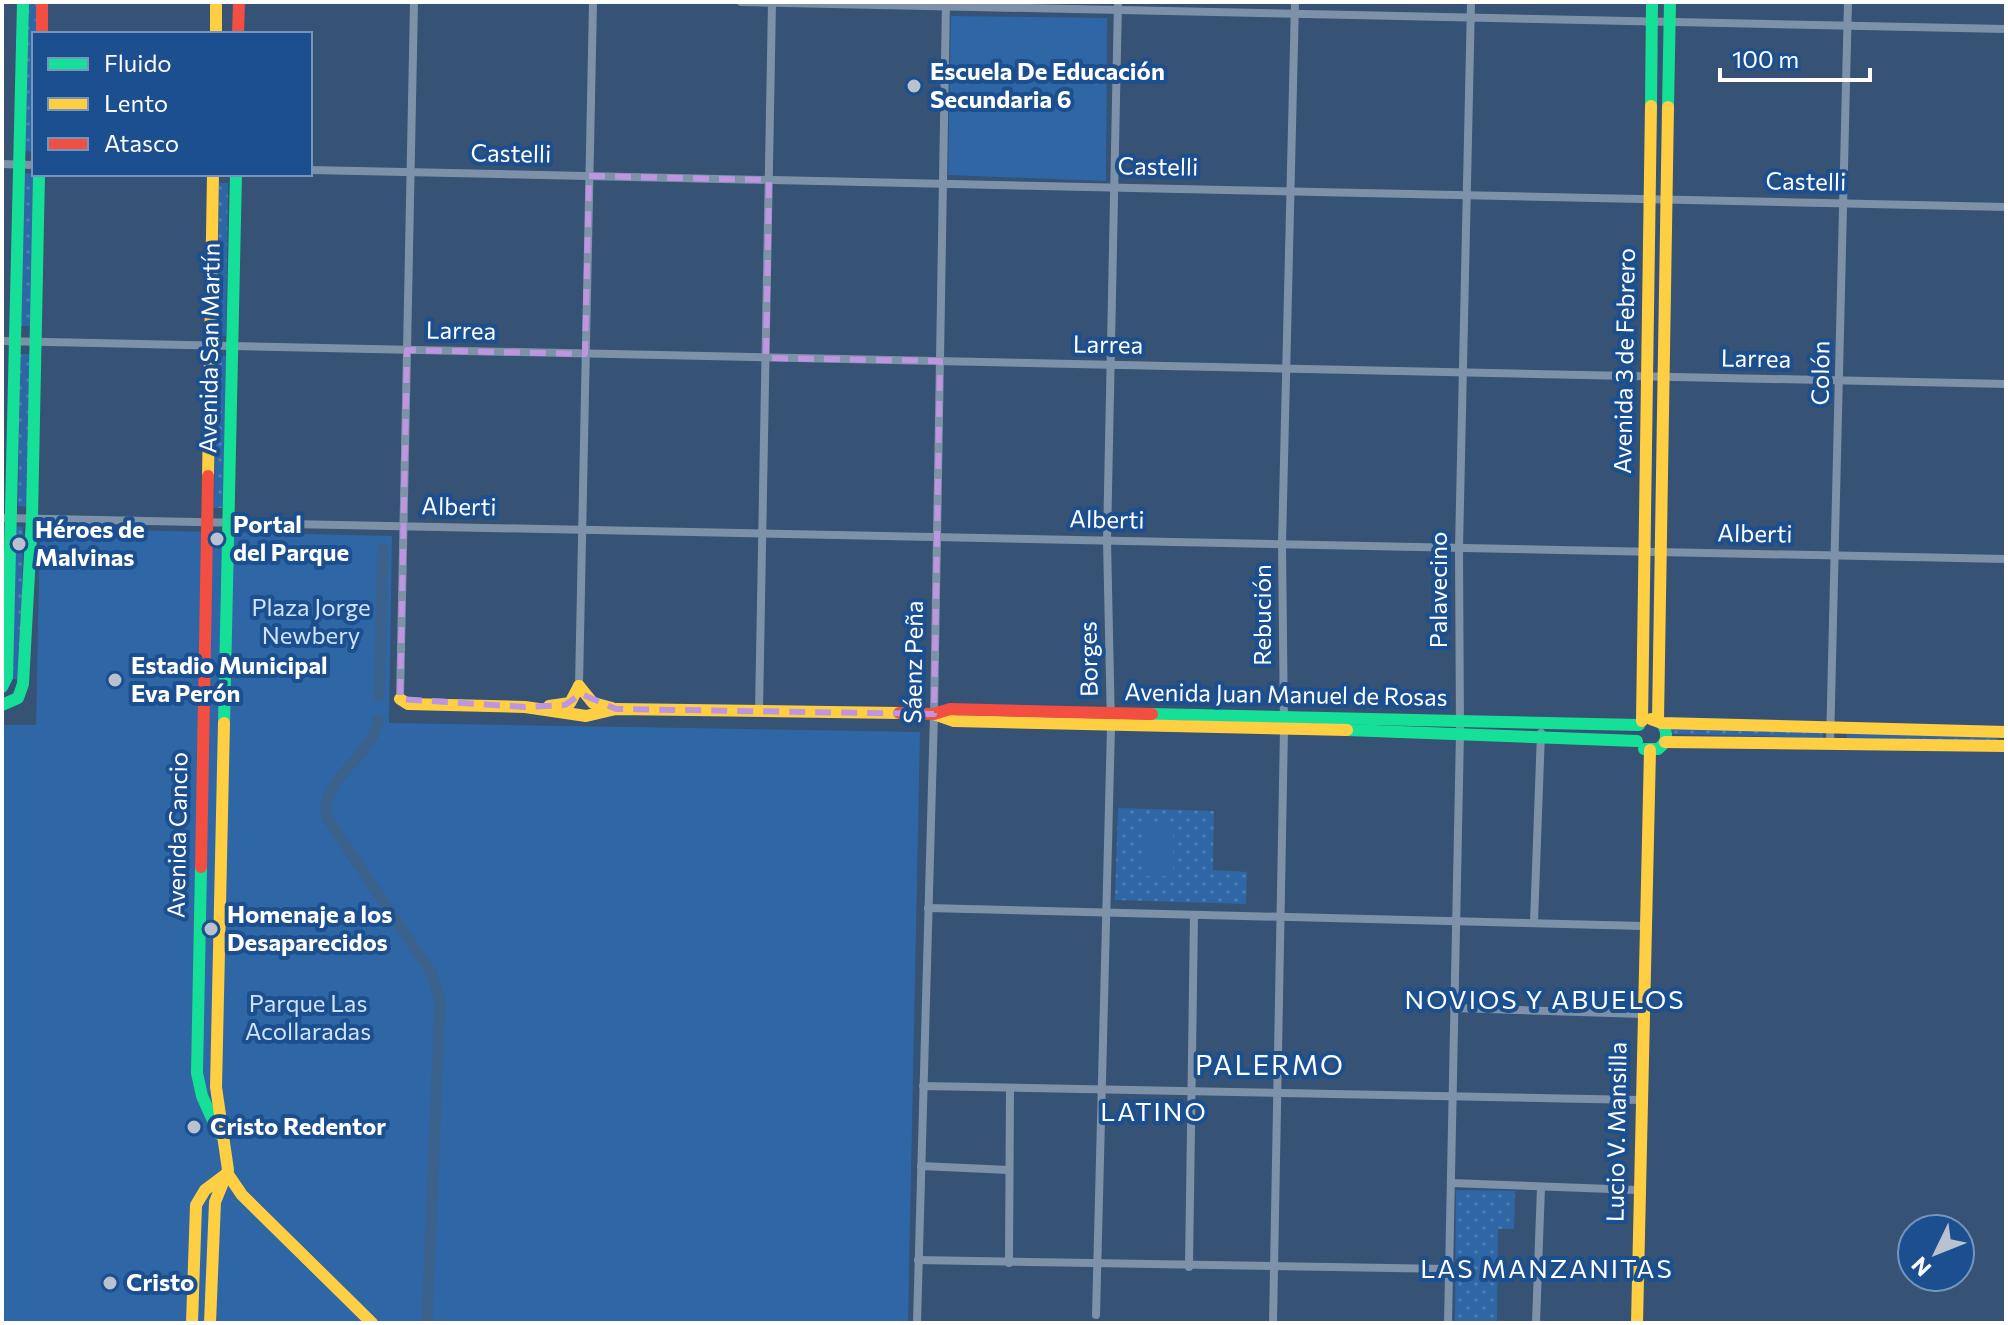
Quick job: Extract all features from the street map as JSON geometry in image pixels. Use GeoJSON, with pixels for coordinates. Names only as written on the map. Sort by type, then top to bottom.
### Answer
{"type":"FeatureCollection","features":[{"type":"Feature","properties":{"kind":"street"},"geometry":{"type":"LineString","coordinates":[[23,2],[16,341],[7,518],[7,677],[2,688],[11,701],[23,684],[32,518],[39,176]]}},
{"type":"Feature","properties":{"kind":"street"},"geometry":{"type":"LineString","coordinates":[[42,2],[42,32]]}},
{"type":"Feature","properties":{"kind":"street"},"geometry":{"type":"LineString","coordinates":[[216,2],[216,32]]}},
{"type":"Feature","properties":{"kind":"street"},"geometry":{"type":"LineString","coordinates":[[238,32],[239,2]]}},
{"type":"Feature","properties":{"kind":"street"},"geometry":{"type":"LineString","coordinates":[[400,699],[414,2]]}},
{"type":"Feature","properties":{"kind":"street"},"geometry":{"type":"LineString","coordinates":[[525,707],[570,703],[579,686],[593,2]]}},
{"type":"Feature","properties":{"kind":"street"},"geometry":{"type":"LineString","coordinates":[[741,2],[1118,6],[1295,14],[2006,29]]}},
{"type":"Feature","properties":{"kind":"street"},"geometry":{"type":"LineString","coordinates":[[759,711],[772,2]]}},
{"type":"Feature","properties":{"kind":"street","name":"Rebución"},"geometry":{"type":"LineString","coordinates":[[1273,1323],[1284,723],[1282,544],[1295,2]]}},
{"type":"Feature","properties":{"kind":"street","name":"Palavecino"},"geometry":{"type":"LineString","coordinates":[[1448,1323],[1460,727],[1459,548],[1471,2]]}},
{"type":"Feature","properties":{"kind":"street","name":"Avenida 3 de Febrero"},"geometry":{"type":"LineString","coordinates":[[1640,723],[1652,2]]}},
{"type":"Feature","properties":{"kind":"street","name":"Avenida 3 de Febrero"},"geometry":{"type":"LineString","coordinates":[[1660,722],[1658,552],[1670,2]]}},
{"type":"Feature","properties":{"kind":"street","name":"Colón"},"geometry":{"type":"LineString","coordinates":[[1830,744],[1838,556],[1848,2]]}},
{"type":"Feature","properties":{"kind":"street","name":"Sáenz Peña"},"geometry":{"type":"LineString","coordinates":[[917,1323],[934,714],[946,4]]}},
{"type":"Feature","properties":{"kind":"street","name":"Borges"},"geometry":{"type":"LineString","coordinates":[[1096,1315],[1111,727],[1107,540],[1118,6]]}},
{"type":"Feature","properties":{"kind":"street"},"geometry":{"type":"LineString","coordinates":[[2,164],[32,165]]}},
{"type":"Feature","properties":{"kind":"street","name":"Castelli"},"geometry":{"type":"LineString","coordinates":[[312,170],[2006,207]]}},
{"type":"Feature","properties":{"kind":"street","name":"Avenida San Martín"},"geometry":{"type":"LineString","coordinates":[[207,522],[213,176]]}},
{"type":"Feature","properties":{"kind":"street","name":"Avenida San Martín"},"geometry":{"type":"LineString","coordinates":[[229,523],[236,176]]}},
{"type":"Feature","properties":{"kind":"street","name":"Larrea"},"geometry":{"type":"LineString","coordinates":[[2,341],[2006,384]]}},
{"type":"Feature","properties":{"kind":"street","name":"Alberti"},"geometry":{"type":"LineString","coordinates":[[7,518],[2006,559]]}},
{"type":"Feature","properties":{"kind":"street","name":"Avenida Cancio"},"geometry":{"type":"LineString","coordinates":[[207,522],[197,1073],[207,1109],[224,1144]]}},
{"type":"Feature","properties":{"kind":"street","name":"Avenida Cancio"},"geometry":{"type":"LineString","coordinates":[[210,1323],[215,1202],[227,1173],[216,1087],[229,523]]}},
{"type":"Feature","properties":{"kind":"street"},"geometry":{"type":"LineString","coordinates":[[579,686],[593,703],[616,709]]}},
{"type":"Feature","properties":{"kind":"street","name":"Avenida Juan Manuel de Rosas"},"geometry":{"type":"LineString","coordinates":[[400,699],[408,704],[525,707],[586,716],[616,709],[934,714],[954,721],[1111,727],[1197,722],[1541,730],[1637,741]]}},
{"type":"Feature","properties":{"kind":"street","name":"Avenida Juan Manuel de Rosas"},"geometry":{"type":"LineString","coordinates":[[934,714],[950,709],[1110,713],[1197,722]]}},
{"type":"Feature","properties":{"kind":"street"},"geometry":{"type":"LineString","coordinates":[[1660,722],[1667,732],[1665,742]]}},
{"type":"Feature","properties":{"kind":"street"},"geometry":{"type":"LineString","coordinates":[[2006,732],[1660,722],[1640,723],[1637,741],[1650,750],[1665,742],[2006,746]]}},
{"type":"Feature","properties":{"kind":"street","name":"Avenida Juan Manuel de Rosas"},"geometry":{"type":"LineString","coordinates":[[1541,730],[1640,723]]}},
{"type":"Feature","properties":{"kind":"street"},"geometry":{"type":"LineString","coordinates":[[1534,922],[1541,730]]}},
{"type":"Feature","properties":{"kind":"street","name":"Lucio V. Mansilla"},"geometry":{"type":"LineString","coordinates":[[1637,1323],[1637,1190],[1650,750]]}},
{"type":"Feature","properties":{"kind":"street"},"geometry":{"type":"LineString","coordinates":[[198,901],[221,901]]}},
{"type":"Feature","properties":{"kind":"street"},"geometry":{"type":"LineString","coordinates":[[928,908],[1643,926]]}},
{"type":"Feature","properties":{"kind":"street"},"geometry":{"type":"LineString","coordinates":[[1189,1267],[1189,1092],[1194,915]]}},
{"type":"Feature","properties":{"kind":"street"},"geometry":{"type":"LineString","coordinates":[[1454,1008],[1642,1014]]}},
{"type":"Feature","properties":{"kind":"street"},"geometry":{"type":"LineString","coordinates":[[923,1086],[1453,1099],[1641,1100]]}},
{"type":"Feature","properties":{"kind":"street"},"geometry":{"type":"LineString","coordinates":[[1009,1263],[1010,1088]]}},
{"type":"Feature","properties":{"kind":"street"},"geometry":{"type":"LineString","coordinates":[[921,1166],[1009,1170]]}},
{"type":"Feature","properties":{"kind":"street"},"geometry":{"type":"LineString","coordinates":[[192,1323],[196,1205],[205,1190],[227,1173],[242,1195],[372,1323]]}},
{"type":"Feature","properties":{"kind":"street"},"geometry":{"type":"LineString","coordinates":[[1451,1183],[1637,1190]]}},
{"type":"Feature","properties":{"kind":"street"},"geometry":{"type":"LineString","coordinates":[[1536,1323],[1541,1187]]}},
{"type":"Feature","properties":{"kind":"street"},"geometry":{"type":"LineString","coordinates":[[918,1260],[1189,1267],[1450,1269]]}},
{"type":"Feature","properties":{"kind":"highlighted area"},"geometry":{"type":"Polygon","coordinates":[[[589,176],[769,180],[766,358],[940,361],[934,714],[616,709],[581,694],[565,705],[525,707],[400,699],[407,350],[585,354],[589,176]]]}},
{"type":"Feature","properties":{"kind":"green space"},"geometry":{"type":"Polygon","coordinates":[[[27,2],[37,2],[36,32],[32,32],[32,152],[25,151],[27,2]]]}},
{"type":"Feature","properties":{"kind":"green space"},"geometry":{"type":"Polygon","coordinates":[[[951,16],[1107,18],[1106,181],[948,175],[951,16]]]}},
{"type":"Feature","properties":{"kind":"green space"},"geometry":{"type":"Polygon","coordinates":[[[23,173],[33,176],[31,326],[21,326],[23,173]]]}},
{"type":"Feature","properties":{"kind":"green space"},"geometry":{"type":"Polygon","coordinates":[[[219,183],[228,183],[226,336],[217,335],[219,183]]]}},
{"type":"Feature","properties":{"kind":"green space"},"geometry":{"type":"Polygon","coordinates":[[[20,354],[30,354],[27,507],[18,506],[20,354]]]}},
{"type":"Feature","properties":{"kind":"green space"},"geometry":{"type":"Polygon","coordinates":[[[216,355],[226,356],[223,508],[214,508],[216,355]]]}},
{"type":"Feature","properties":{"kind":"green space"},"geometry":{"type":"Polygon","coordinates":[[[14,526],[23,527],[21,679],[11,679],[14,526]]]}},
{"type":"Feature","properties":{"kind":"green space","name":"Parque Las Acollaradas"},"geometry":{"type":"Polygon","coordinates":[[[40,528],[392,536],[389,723],[920,732],[908,1323],[2,1323],[2,725],[36,725],[40,528]]]}},
{"type":"Feature","properties":{"kind":"green space"},"geometry":{"type":"Polygon","coordinates":[[[1672,728],[1823,732],[1823,738],[1672,734],[1672,728]]]}},
{"type":"Feature","properties":{"kind":"green space"},"geometry":{"type":"Polygon","coordinates":[[[1847,732],[1997,736],[1997,742],[1847,738],[1847,732]]]}},
{"type":"Feature","properties":{"kind":"green space"},"geometry":{"type":"Polygon","coordinates":[[[1118,808],[1214,811],[1213,870],[1247,872],[1246,904],[1115,900],[1118,808]]]}},
{"type":"Feature","properties":{"kind":"green space"},"geometry":{"type":"Polygon","coordinates":[[[1145,824],[1173,824],[1173,876],[1145,876],[1145,824]]]}},
{"type":"Feature","properties":{"kind":"green space"},"geometry":{"type":"Polygon","coordinates":[[[1456,1190],[1515,1191],[1514,1229],[1498,1229],[1497,1323],[1455,1323],[1456,1190]]]}},
{"type":"Feature","properties":{"kind":"waterway"},"geometry":{"type":"LineString","coordinates":[[379,697],[383,548]]}},
{"type":"Feature","properties":{"kind":"waterway"},"geometry":{"type":"LineString","coordinates":[[378,720],[375,733],[330,792],[326,804],[327,818],[431,972],[440,999],[427,1323]]}},
{"type":"Feature","properties":{"kind":"traffic: fast"},"geometry":{"type":"LineString","coordinates":[[2,687],[7,677],[23,2]]}},
{"type":"Feature","properties":{"kind":"traffic: fast"},"geometry":{"type":"LineString","coordinates":[[1651,106],[1652,2]]}},
{"type":"Feature","properties":{"kind":"traffic: fast"},"geometry":{"type":"LineString","coordinates":[[1668,107],[1670,2]]}},
{"type":"Feature","properties":{"kind":"traffic: fast"},"geometry":{"type":"LineString","coordinates":[[2,705],[18,698],[23,684],[32,518],[39,176]]}},
{"type":"Feature","properties":{"kind":"traffic: fast"},"geometry":{"type":"LineString","coordinates":[[224,723],[236,176]]}},
{"type":"Feature","properties":{"kind":"traffic: fast"},"geometry":{"type":"LineString","coordinates":[[1152,714],[1639,725]]}},
{"type":"Feature","properties":{"kind":"traffic: fast"},"geometry":{"type":"LineString","coordinates":[[1644,749],[1658,749],[1664,743],[1666,734],[1662,723]]}},
{"type":"Feature","properties":{"kind":"traffic: fast"},"geometry":{"type":"LineString","coordinates":[[1347,730],[1637,741]]}},
{"type":"Feature","properties":{"kind":"traffic: fast"},"geometry":{"type":"LineString","coordinates":[[201,867],[197,1073],[202,1096],[219,1134]]}},
{"type":"Feature","properties":{"kind":"traffic: slow"},"geometry":{"type":"LineString","coordinates":[[216,2],[216,32]]}},
{"type":"Feature","properties":{"kind":"traffic: slow"},"geometry":{"type":"LineString","coordinates":[[1642,721],[1651,106]]}},
{"type":"Feature","properties":{"kind":"traffic: slow"},"geometry":{"type":"LineString","coordinates":[[1658,720],[1668,107]]}},
{"type":"Feature","properties":{"kind":"traffic: slow"},"geometry":{"type":"LineString","coordinates":[[208,476],[213,176]]}},
{"type":"Feature","properties":{"kind":"traffic: slow"},"geometry":{"type":"LineString","coordinates":[[579,686],[593,703],[612,708]]}},
{"type":"Feature","properties":{"kind":"traffic: slow"},"geometry":{"type":"LineString","coordinates":[[549,706],[570,703],[579,686]]}},
{"type":"Feature","properties":{"kind":"traffic: slow"},"geometry":{"type":"LineString","coordinates":[[400,699],[408,704],[525,707],[586,716],[616,709],[899,713]]}},
{"type":"Feature","properties":{"kind":"traffic: slow"},"geometry":{"type":"LineString","coordinates":[[934,714],[954,721],[1347,730]]}},
{"type":"Feature","properties":{"kind":"traffic: slow"},"geometry":{"type":"LineString","coordinates":[[1651,719],[1662,723],[2006,732]]}},
{"type":"Feature","properties":{"kind":"traffic: slow"},"geometry":{"type":"LineString","coordinates":[[210,1323],[215,1202],[228,1170],[216,1087],[224,723]]}},
{"type":"Feature","properties":{"kind":"traffic: slow"},"geometry":{"type":"LineString","coordinates":[[1665,742],[2006,746]]}},
{"type":"Feature","properties":{"kind":"traffic: slow"},"geometry":{"type":"LineString","coordinates":[[1637,1323],[1650,750]]}},
{"type":"Feature","properties":{"kind":"traffic: slow"},"geometry":{"type":"LineString","coordinates":[[227,1173],[242,1195],[372,1323]]}},
{"type":"Feature","properties":{"kind":"traffic: slow"},"geometry":{"type":"LineString","coordinates":[[192,1323],[196,1205],[205,1190],[225,1175]]}},
{"type":"Feature","properties":{"kind":"traffic: jam"},"geometry":{"type":"LineString","coordinates":[[42,2],[42,32]]}},
{"type":"Feature","properties":{"kind":"traffic: jam"},"geometry":{"type":"LineString","coordinates":[[238,32],[239,2]]}},
{"type":"Feature","properties":{"kind":"traffic: jam"},"geometry":{"type":"LineString","coordinates":[[201,867],[208,476]]}},
{"type":"Feature","properties":{"kind":"traffic: jam"},"geometry":{"type":"LineString","coordinates":[[899,713],[934,714],[950,709],[1152,714]]}},
{"type":"Feature","properties":{"kind":"place","name":"Escuela De Educación Secundaria 6"},"geometry":{"type":"Point","coordinates":[914,86]}},
{"type":"Feature","properties":{"kind":"place","name":"Portal del Parque"},"geometry":{"type":"Point","coordinates":[217,539]}},
{"type":"Feature","properties":{"kind":"place","name":"Héroes de Malvinas"},"geometry":{"type":"Point","coordinates":[19,544]}},
{"type":"Feature","properties":{"kind":"place","name":"Estadio Municipal Eva Perón"},"geometry":{"type":"Point","coordinates":[115,680]}},
{"type":"Feature","properties":{"kind":"place","name":"Homenaje a los Desaparecidos"},"geometry":{"type":"Point","coordinates":[211,929]}},
{"type":"Feature","properties":{"kind":"place","name":"Cristo Redentor"},"geometry":{"type":"Point","coordinates":[194,1127]}},
{"type":"Feature","properties":{"kind":"place","name":"Cristo"},"geometry":{"type":"Point","coordinates":[110,1283]}},
{"type":"Feature","properties":{"kind":"district","name":"NOVIOS Y ABUELOS"},"geometry":{"type":"Point","coordinates":[1545,1000]}},
{"type":"Feature","properties":{"kind":"district","name":"PALERMO"},"geometry":{"type":"Point","coordinates":[1270,1065]}},
{"type":"Feature","properties":{"kind":"district","name":"LATINO"},"geometry":{"type":"Point","coordinates":[1154,1112]}},
{"type":"Feature","properties":{"kind":"district","name":"LAS MANZANITAS"},"geometry":{"type":"Point","coordinates":[1547,1269]}},
{"type":"Feature","properties":{"kind":"park label","name":"Plaza Jorge Newbery"},"geometry":{"type":"Point","coordinates":[311,622]}}]}
